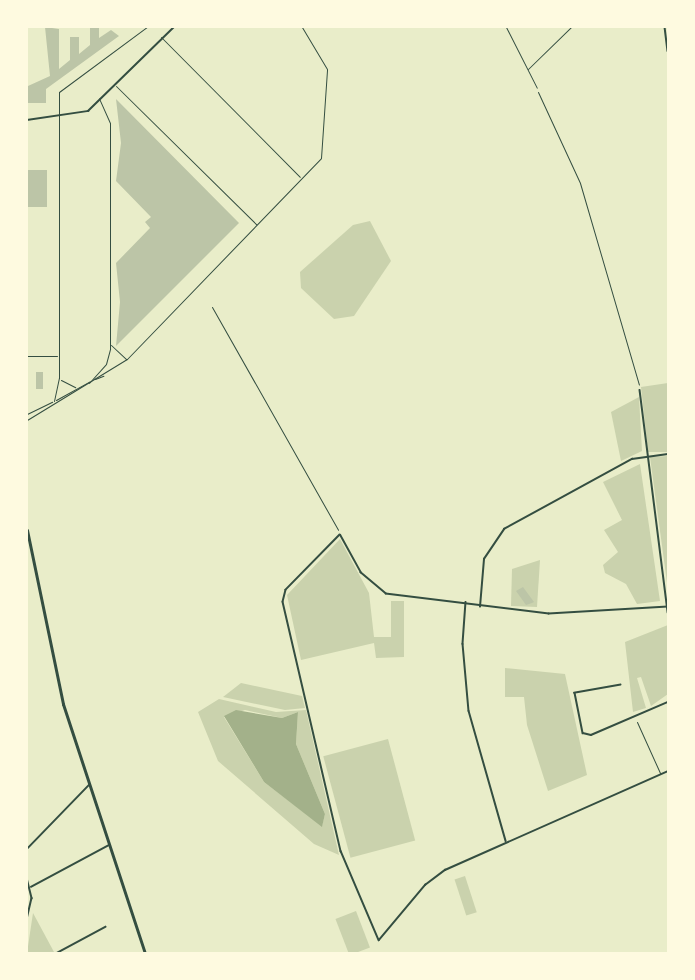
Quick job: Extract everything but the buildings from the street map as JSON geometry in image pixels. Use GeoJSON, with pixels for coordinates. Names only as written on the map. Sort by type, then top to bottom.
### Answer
{"type":"FeatureCollection","features":[{"type":"Feature","properties":{"kind":"main road"},"geometry":{"type":"LineString","coordinates":[[27,530],[58,686],[145,953]]}},
{"type":"Feature","properties":{"kind":"street"},"geometry":{"type":"LineString","coordinates":[[27,120],[61,117],[88,111],[112,82],[174,27]]}},
{"type":"Feature","properties":{"kind":"street"},"geometry":{"type":"LineString","coordinates":[[665,27],[668,51]]}},
{"type":"Feature","properties":{"kind":"street"},"geometry":{"type":"LineString","coordinates":[[640,390],[645,455],[668,612]]}},
{"type":"Feature","properties":{"kind":"street"},"geometry":{"type":"LineString","coordinates":[[480,608],[484,559],[494,538],[645,455],[668,454]]}},
{"type":"Feature","properties":{"kind":"street"},"geometry":{"type":"LineString","coordinates":[[668,607],[560,614],[480,608],[466,602],[374,588],[340,535],[286,590],[283,602],[341,850],[379,940],[435,877],[507,842],[668,771]]}},
{"type":"Feature","properties":{"kind":"street"},"geometry":{"type":"LineString","coordinates":[[466,602],[463,644],[469,711],[507,842]]}},
{"type":"Feature","properties":{"kind":"street"},"geometry":{"type":"LineString","coordinates":[[621,685],[575,693],[583,733],[591,735],[668,702]]}},
{"type":"Feature","properties":{"kind":"street"},"geometry":{"type":"LineString","coordinates":[[27,849],[90,785]]}},
{"type":"Feature","properties":{"kind":"street"},"geometry":{"type":"LineString","coordinates":[[31,887],[110,844]]}},
{"type":"Feature","properties":{"kind":"street"},"geometry":{"type":"LineString","coordinates":[[27,878],[31,887],[27,919]]}},
{"type":"Feature","properties":{"kind":"street"},"geometry":{"type":"LineString","coordinates":[[57,953],[105,927]]}},
{"type":"Feature","properties":{"kind":"lane"},"geometry":{"type":"LineString","coordinates":[[54,401],[59,378],[61,117],[59,92],[147,27]]}},
{"type":"Feature","properties":{"kind":"lane"},"geometry":{"type":"LineString","coordinates":[[28,420],[107,374],[127,359],[301,178],[324,148],[327,69],[303,27]]}},
{"type":"Feature","properties":{"kind":"lane"},"geometry":{"type":"LineString","coordinates":[[506,27],[537,88]]}},
{"type":"Feature","properties":{"kind":"lane"},"geometry":{"type":"LineString","coordinates":[[527,71],[571,27]]}},
{"type":"Feature","properties":{"kind":"lane"},"geometry":{"type":"LineString","coordinates":[[161,37],[301,178]]}},
{"type":"Feature","properties":{"kind":"lane"},"geometry":{"type":"LineString","coordinates":[[112,82],[255,224]]}},
{"type":"Feature","properties":{"kind":"lane"},"geometry":{"type":"LineString","coordinates":[[85,386],[106,364],[110,344],[110,123],[99,98]]}},
{"type":"Feature","properties":{"kind":"lane"},"geometry":{"type":"LineString","coordinates":[[110,344],[127,359]]}},
{"type":"Feature","properties":{"kind":"lane"},"geometry":{"type":"LineString","coordinates":[[27,356],[59,356]]}},
{"type":"Feature","properties":{"kind":"lane"},"geometry":{"type":"LineString","coordinates":[[27,414],[107,374]]}},
{"type":"Feature","properties":{"kind":"lane"},"geometry":{"type":"LineString","coordinates":[[59,378],[77,387]]}},
{"type":"Feature","properties":{"kind":"lane"},"geometry":{"type":"LineString","coordinates":[[637,722],[660,774]]}},
{"type":"Feature","properties":{"kind":"path"},"geometry":{"type":"LineString","coordinates":[[537,88],[580,183],[625,322],[640,390]]}},
{"type":"Feature","properties":{"kind":"path"},"geometry":{"type":"LineString","coordinates":[[212,307],[340,535]]}},
{"type":"Feature","properties":{"kind":"shaded area"},"geometry":{"type":"Polygon","coordinates":[[[370,221],[391,261],[354,316],[334,319],[301,288],[300,272],[353,225],[370,221]]]}},
{"type":"Feature","properties":{"kind":"shaded area"},"geometry":{"type":"Polygon","coordinates":[[[668,383],[668,452],[648,452],[641,387],[668,383]]]}},
{"type":"Feature","properties":{"kind":"shaded area"},"geometry":{"type":"Polygon","coordinates":[[[639,397],[642,451],[621,461],[611,412],[639,397]]]}},
{"type":"Feature","properties":{"kind":"shaded area"},"geometry":{"type":"Polygon","coordinates":[[[668,456],[668,590],[650,457],[668,456]]]}},
{"type":"Feature","properties":{"kind":"shaded area"},"geometry":{"type":"Polygon","coordinates":[[[640,464],[660,601],[637,604],[626,584],[605,573],[603,565],[618,552],[604,530],[622,520],[603,482],[640,464]]]}},
{"type":"Feature","properties":{"kind":"shaded area"},"geometry":{"type":"Polygon","coordinates":[[[340,539],[369,593],[374,637],[391,637],[391,601],[404,601],[404,657],[376,658],[374,643],[301,660],[287,595],[340,539]]]}},
{"type":"Feature","properties":{"kind":"shaded area"},"geometry":{"type":"Polygon","coordinates":[[[540,560],[537,607],[511,606],[512,569],[540,560]]]}},
{"type":"Feature","properties":{"kind":"shaded area"},"geometry":{"type":"Polygon","coordinates":[[[668,625],[668,694],[651,706],[641,677],[637,678],[646,708],[633,712],[625,642],[668,625]]]}},
{"type":"Feature","properties":{"kind":"shaded area"},"geometry":{"type":"Polygon","coordinates":[[[505,668],[565,674],[587,775],[548,791],[527,725],[524,697],[505,697],[505,668]]]}},
{"type":"Feature","properties":{"kind":"shaded area"},"geometry":{"type":"Polygon","coordinates":[[[241,683],[302,696],[305,708],[285,710],[223,697],[241,683]]]}},
{"type":"Feature","properties":{"kind":"shaded area"},"geometry":{"type":"Polygon","coordinates":[[[219,699],[276,712],[306,710],[339,855],[314,844],[218,761],[198,712],[219,699]],[[245,710],[224,717],[264,782],[322,826],[325,814],[296,744],[298,712],[282,718],[245,710]]]}},
{"type":"Feature","properties":{"kind":"shaded area"},"geometry":{"type":"Polygon","coordinates":[[[236,710],[282,718],[298,712],[296,744],[325,814],[322,827],[264,782],[224,716],[236,710]]]}},
{"type":"Feature","properties":{"kind":"shaded area"},"geometry":{"type":"Polygon","coordinates":[[[388,739],[415,840],[350,858],[323,756],[388,739]]]}},
{"type":"Feature","properties":{"kind":"shaded area"},"geometry":{"type":"Polygon","coordinates":[[[465,876],[477,912],[466,916],[455,879],[465,876]]]}},
{"type":"Feature","properties":{"kind":"shaded area"},"geometry":{"type":"Polygon","coordinates":[[[356,911],[370,947],[349,953],[335,919],[356,911]]]}},
{"type":"Feature","properties":{"kind":"shaded area"},"geometry":{"type":"Polygon","coordinates":[[[33,913],[54,952],[27,953],[33,913]]]}}]}
